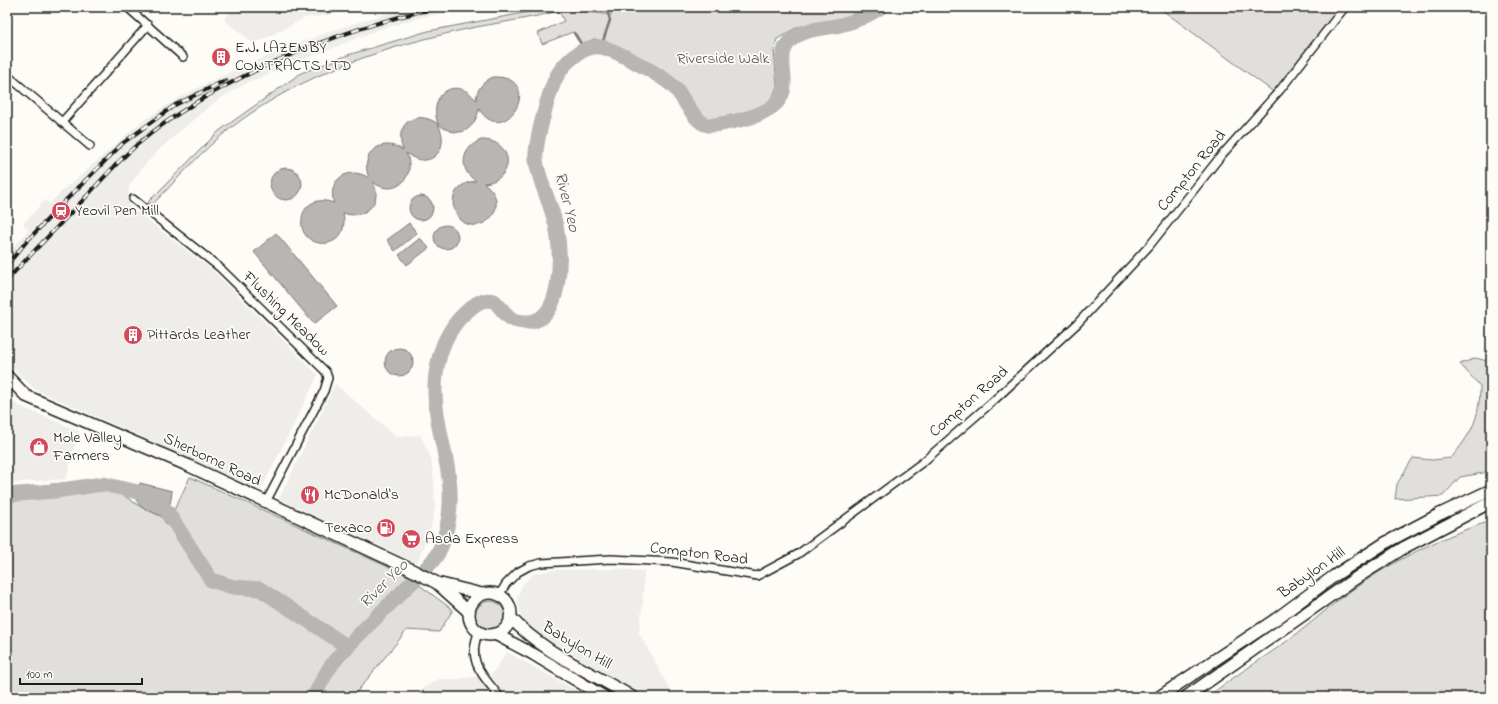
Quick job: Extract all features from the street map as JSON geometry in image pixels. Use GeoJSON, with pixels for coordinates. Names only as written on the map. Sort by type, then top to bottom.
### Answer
{"type":"FeatureCollection","features":[{"type":"Feature","properties":{"kind":"main road","name":"Sherborne Road"},"geometry":{"type":"LineString","coordinates":[[7,376],[26,396],[138,443],[408,568],[437,584]]}},
{"type":"Feature","properties":{"kind":"main road","name":"Babylon Hill"},"geometry":{"type":"LineString","coordinates":[[1159,697],[1276,619],[1334,576],[1385,543],[1440,514],[1491,490]]}},
{"type":"Feature","properties":{"kind":"main road","name":"Babylon Hill"},"geometry":{"type":"LineString","coordinates":[[1186,697],[1356,578],[1405,547],[1491,502]]}},
{"type":"Feature","properties":{"kind":"main road"},"geometry":{"type":"LineString","coordinates":[[437,584],[482,594],[494,593],[499,595],[508,604],[510,617],[505,628],[495,634],[479,631],[471,623],[469,612],[473,602],[482,594]]}},
{"type":"Feature","properties":{"kind":"main road"},"geometry":{"type":"LineString","coordinates":[[437,584],[469,612]]}},
{"type":"Feature","properties":{"kind":"main road","name":"Babylon Hill"},"geometry":{"type":"LineString","coordinates":[[510,617],[524,632],[550,650],[632,697]]}},
{"type":"Feature","properties":{"kind":"main road","name":"Babylon Hill"},"geometry":{"type":"LineString","coordinates":[[495,634],[604,697]]}},
{"type":"Feature","properties":{"kind":"street"},"geometry":{"type":"LineString","coordinates":[[127,7],[183,57]]}},
{"type":"Feature","properties":{"kind":"street","name":"Compton Road"},"geometry":{"type":"LineString","coordinates":[[499,595],[506,584],[518,572],[529,566],[541,563],[611,559],[672,562],[757,576],[798,554],[923,462],[991,403],[1077,324],[1150,245],[1220,157],[1280,90],[1345,7]]}},
{"type":"Feature","properties":{"kind":"street"},"geometry":{"type":"LineString","coordinates":[[62,122],[148,25]]}},
{"type":"Feature","properties":{"kind":"street"},"geometry":{"type":"LineString","coordinates":[[7,74],[90,146]]}},
{"type":"Feature","properties":{"kind":"street","name":"Flushing Meadow"},"geometry":{"type":"LineString","coordinates":[[133,199],[219,267],[326,372],[328,378],[324,391],[266,502]]}},
{"type":"Feature","properties":{"kind":"street"},"geometry":{"type":"LineString","coordinates":[[479,631],[473,651],[477,667],[500,697]]}},
{"type":"Feature","properties":{"kind":"shaded area"},"geometry":{"type":"Polygon","coordinates":[[[224,7],[352,7],[328,15],[305,18],[254,44],[224,20],[230,12],[224,7]]]}},
{"type":"Feature","properties":{"kind":"shaded area"},"geometry":{"type":"Polygon","coordinates":[[[407,7],[471,7],[423,17],[377,30],[249,82],[219,99],[162,147],[141,169],[129,187],[128,205],[212,270],[318,375],[261,490],[36,390],[7,363],[7,254],[29,230],[23,224],[45,200],[49,204],[69,184],[70,185],[141,122],[177,99],[211,81],[288,47],[334,30],[407,7]]]}},
{"type":"Feature","properties":{"kind":"shaded area"},"geometry":{"type":"Polygon","coordinates":[[[493,77],[509,80],[518,87],[520,97],[516,108],[509,117],[500,121],[489,120],[479,109],[473,124],[464,131],[452,131],[445,129],[438,124],[436,113],[437,104],[440,96],[446,91],[453,88],[460,89],[468,93],[476,100],[481,86],[493,77]]]}},
{"type":"Feature","properties":{"kind":"shaded area"},"geometry":{"type":"Polygon","coordinates":[[[415,118],[422,118],[430,119],[438,124],[442,133],[442,142],[440,150],[436,155],[430,159],[423,160],[406,153],[409,162],[409,170],[402,183],[396,187],[389,188],[381,187],[373,182],[376,189],[374,203],[365,212],[351,215],[343,213],[344,226],[340,236],[333,241],[324,243],[315,242],[308,237],[303,230],[303,213],[308,206],[317,201],[334,203],[332,195],[333,187],[341,177],[354,173],[362,174],[369,178],[367,161],[374,149],[380,146],[395,146],[403,150],[401,133],[408,121],[415,118]]]}},
{"type":"Feature","properties":{"kind":"shaded area"},"geometry":{"type":"Polygon","coordinates":[[[481,140],[492,141],[500,146],[505,152],[507,160],[506,168],[502,175],[495,180],[484,183],[492,190],[495,196],[496,206],[493,214],[484,223],[474,225],[465,223],[458,217],[454,209],[453,200],[456,191],[464,185],[476,181],[466,171],[464,159],[469,148],[481,140]]]}},
{"type":"Feature","properties":{"kind":"shaded area"},"geometry":{"type":"Polygon","coordinates":[[[283,168],[289,168],[299,175],[302,184],[301,190],[295,197],[289,200],[283,200],[273,193],[270,187],[270,181],[277,171],[283,168]]]}},
{"type":"Feature","properties":{"kind":"shaded area"},"geometry":{"type":"Polygon","coordinates":[[[421,196],[426,197],[432,203],[432,213],[426,219],[421,220],[416,219],[410,213],[409,208],[410,203],[416,197],[421,196]]]}},
{"type":"Feature","properties":{"kind":"shaded area"},"geometry":{"type":"Polygon","coordinates":[[[409,223],[417,233],[395,251],[387,240],[409,223]]]}},
{"type":"Feature","properties":{"kind":"shaded area"},"geometry":{"type":"Polygon","coordinates":[[[446,225],[451,226],[457,232],[457,242],[451,248],[446,249],[441,248],[435,242],[434,237],[435,232],[441,226],[446,225]]]}},
{"type":"Feature","properties":{"kind":"shaded area"},"geometry":{"type":"Polygon","coordinates":[[[276,233],[337,306],[314,324],[254,252],[276,233]]]}},
{"type":"Feature","properties":{"kind":"shaded area"},"geometry":{"type":"Polygon","coordinates":[[[420,238],[429,248],[407,265],[399,255],[420,238]]]}},
{"type":"Feature","properties":{"kind":"shaded area"},"geometry":{"type":"Polygon","coordinates":[[[399,348],[409,352],[413,362],[409,372],[399,376],[389,372],[385,362],[389,352],[399,348]]]}},
{"type":"Feature","properties":{"kind":"shaded area"},"geometry":{"type":"Polygon","coordinates":[[[335,384],[397,437],[420,435],[431,458],[435,505],[432,524],[417,563],[279,499],[335,384]]]}},
{"type":"Feature","properties":{"kind":"shaded area"},"geometry":{"type":"Polygon","coordinates":[[[7,395],[17,405],[79,431],[66,479],[7,483],[7,395]]]}},
{"type":"Feature","properties":{"kind":"shaded area"},"geometry":{"type":"Polygon","coordinates":[[[140,483],[172,491],[170,505],[161,516],[141,507],[135,498],[140,483]]]}},
{"type":"Feature","properties":{"kind":"shaded area"},"geometry":{"type":"Polygon","coordinates":[[[617,569],[644,571],[643,601],[639,633],[674,697],[644,697],[532,630],[521,616],[517,598],[522,585],[533,574],[551,570],[617,569]]]}},
{"type":"Feature","properties":{"kind":"shaded area"},"geometry":{"type":"Polygon","coordinates":[[[507,652],[588,697],[416,697],[423,688],[439,679],[459,679],[492,674],[507,652]]]}},
{"type":"Feature","properties":{"kind":"green space","name":"Riverside Walk"},"geometry":{"type":"Polygon","coordinates":[[[555,7],[611,15],[611,7],[869,7],[842,20],[797,27],[777,39],[774,50],[777,86],[772,99],[752,114],[732,120],[714,121],[698,117],[682,90],[670,75],[610,43],[594,39],[582,44],[573,32],[542,44],[538,33],[564,21],[559,11],[444,34],[379,52],[317,76],[288,91],[259,108],[232,127],[191,164],[152,205],[148,202],[219,131],[301,73],[348,55],[428,31],[555,7]]]}},
{"type":"Feature","properties":{"kind":"green space"},"geometry":{"type":"Polygon","coordinates":[[[1158,7],[1341,7],[1279,96],[1158,7]]]}},
{"type":"Feature","properties":{"kind":"green space"},"geometry":{"type":"Polygon","coordinates":[[[1476,358],[1491,362],[1491,468],[1483,473],[1460,477],[1443,496],[1395,499],[1397,484],[1413,458],[1432,460],[1451,458],[1469,433],[1476,417],[1480,398],[1480,386],[1460,364],[1476,358]]]}},
{"type":"Feature","properties":{"kind":"green space"},"geometry":{"type":"Polygon","coordinates":[[[190,477],[406,575],[453,610],[439,632],[407,630],[356,693],[357,697],[7,697],[7,489],[99,479],[141,507],[161,516],[167,525],[190,477]]]}},
{"type":"Feature","properties":{"kind":"green space"},"geometry":{"type":"Polygon","coordinates":[[[1491,521],[1491,697],[1208,697],[1227,682],[1294,636],[1345,595],[1378,572],[1434,543],[1472,527],[1491,521]]]}},
{"type":"Feature","properties":{"kind":"green space"},"geometry":{"type":"Polygon","coordinates":[[[490,601],[501,605],[505,616],[501,627],[490,631],[479,627],[475,616],[479,605],[490,601]]]}},
{"type":"Feature","properties":{"kind":"waterway"},"geometry":{"type":"LineString","coordinates":[[601,47],[610,20],[606,7]]}},
{"type":"Feature","properties":{"kind":"waterway","name":"River Yeo"},"geometry":{"type":"LineString","coordinates":[[314,697],[333,662],[428,567],[435,558],[442,544],[449,516],[450,489],[447,464],[435,401],[435,387],[439,360],[448,334],[465,313],[481,301],[494,301],[512,319],[530,322],[541,318],[549,309],[554,298],[559,269],[557,231],[540,178],[536,153],[537,142],[547,103],[561,69],[576,55],[582,51],[594,47],[600,47],[616,52],[668,82],[678,91],[698,120],[708,125],[724,124],[762,113],[774,105],[779,99],[783,93],[784,85],[784,50],[796,36],[808,31],[851,22],[881,7]]}},
{"type":"Feature","properties":{"kind":"waterway"},"geometry":{"type":"LineString","coordinates":[[574,33],[585,50]]}},
{"type":"Feature","properties":{"kind":"waterway","name":"River Yeo"},"geometry":{"type":"LineString","coordinates":[[7,495],[55,491],[103,484],[142,493],[167,511],[211,580],[233,587],[260,589],[348,647]]}},
{"type":"Feature","properties":{"kind":"railway"},"geometry":{"type":"LineString","coordinates":[[7,280],[132,149],[170,119],[205,97],[282,58],[363,28],[402,16],[440,7]]}},
{"type":"Feature","properties":{"kind":"railway"},"geometry":{"type":"LineString","coordinates":[[7,265],[27,241],[123,143],[175,105],[226,80]]}},
{"type":"Feature","properties":{"kind":"place","name":"E.J. LAZENBY CONTRACTS LTD"},"geometry":{"type":"Point","coordinates":[221,57]}},
{"type":"Feature","properties":{"kind":"place","name":"Yeovil Pen Mill"},"geometry":{"type":"Point","coordinates":[61,211]}},
{"type":"Feature","properties":{"kind":"place","name":"Pittards Leather"},"geometry":{"type":"Point","coordinates":[133,335]}},
{"type":"Feature","properties":{"kind":"place","name":"Mole Valley Farmers"},"geometry":{"type":"Point","coordinates":[39,447]}},
{"type":"Feature","properties":{"kind":"place","name":"McDonald's"},"geometry":{"type":"Point","coordinates":[310,495]}},
{"type":"Feature","properties":{"kind":"place","name":"Texaco"},"geometry":{"type":"Point","coordinates":[386,528]}},
{"type":"Feature","properties":{"kind":"place","name":"Asda Express"},"geometry":{"type":"Point","coordinates":[411,539]}}]}
